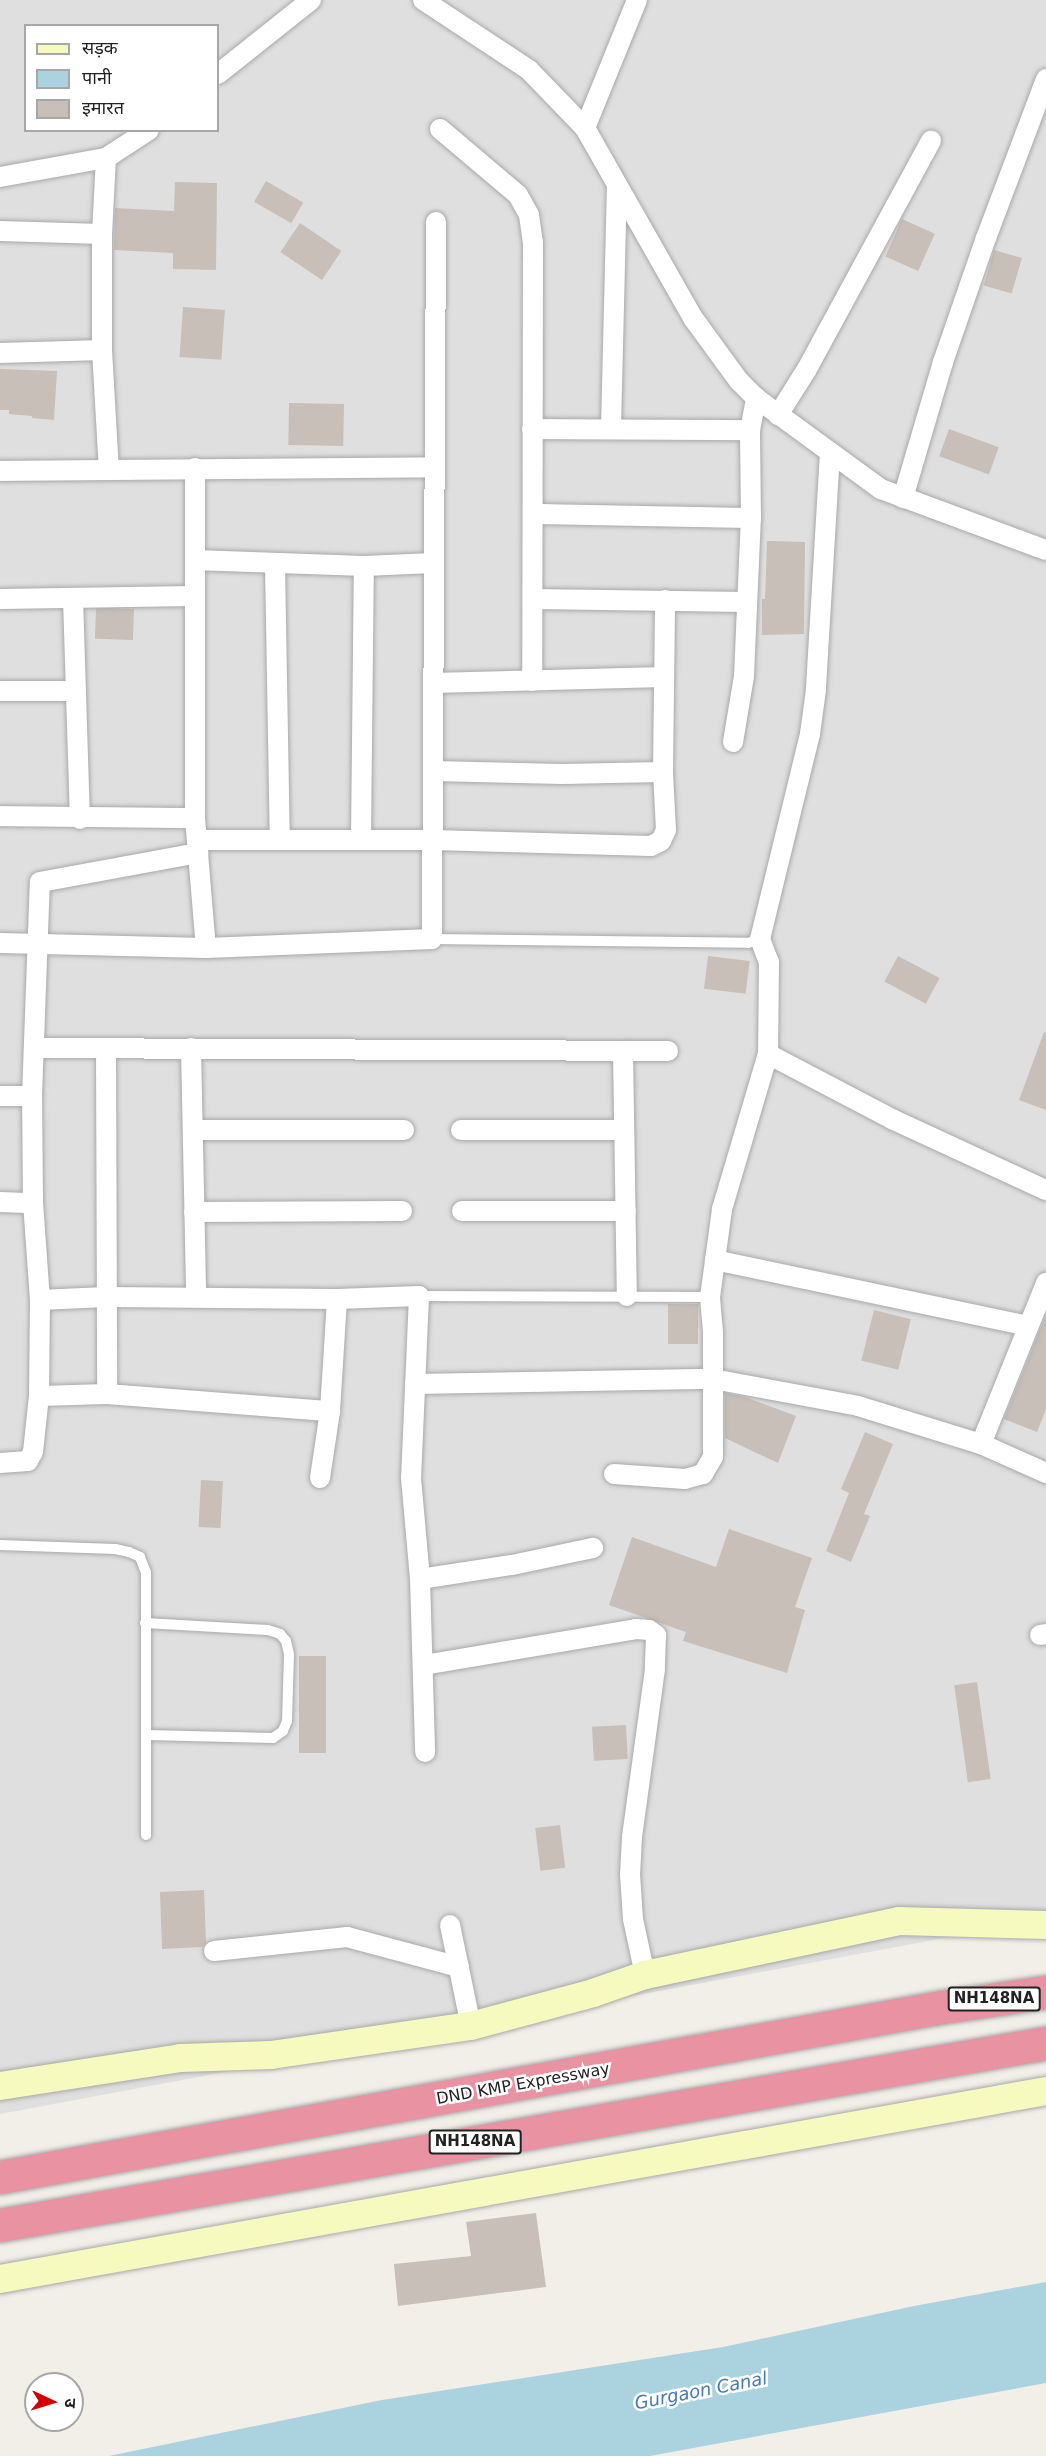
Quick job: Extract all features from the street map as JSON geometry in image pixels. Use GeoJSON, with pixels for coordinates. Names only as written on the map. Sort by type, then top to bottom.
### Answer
{"type":"FeatureCollection","features":[{"type":"Feature","properties":{"kind":"highway","name":"DND KMP Expressway"},"geometry":{"type":"LineString","coordinates":[[0,2177],[942,2007],[1046,1992]]}},
{"type":"Feature","properties":{"kind":"highway","name":"NH148NA"},"geometry":{"type":"LineString","coordinates":[[0,2225],[1046,2043]]}},
{"type":"Feature","properties":{"kind":"street"},"geometry":{"type":"LineString","coordinates":[[219,73],[311,0]]}},
{"type":"Feature","properties":{"kind":"street"},"geometry":{"type":"LineString","coordinates":[[423,0],[529,70],[585,128],[693,318],[739,381],[756,398],[881,489],[1040,541]]}},
{"type":"Feature","properties":{"kind":"street"},"geometry":{"type":"LineString","coordinates":[[585,128],[637,0]]}},
{"type":"Feature","properties":{"kind":"street"},"geometry":{"type":"LineString","coordinates":[[903,498],[943,362],[986,238],[1046,80]]}},
{"type":"Feature","properties":{"kind":"street"},"geometry":{"type":"LineString","coordinates":[[440,129],[519,195],[529,215],[533,242],[532,681]]}},
{"type":"Feature","properties":{"kind":"street"},"geometry":{"type":"LineString","coordinates":[[0,177],[106,158],[146,132]]}},
{"type":"Feature","properties":{"kind":"street"},"geometry":{"type":"LineString","coordinates":[[778,415],[807,369],[931,141]]}},
{"type":"Feature","properties":{"kind":"street"},"geometry":{"type":"LineString","coordinates":[[106,158],[102,234],[102,350],[109,470]]}},
{"type":"Feature","properties":{"kind":"street"},"geometry":{"type":"LineString","coordinates":[[612,428],[617,184]]}},
{"type":"Feature","properties":{"kind":"street"},"geometry":{"type":"LineString","coordinates":[[0,943],[206,948],[432,939],[436,222]]}},
{"type":"Feature","properties":{"kind":"street"},"geometry":{"type":"LineString","coordinates":[[0,231],[102,234]]}},
{"type":"Feature","properties":{"kind":"street"},"geometry":{"type":"LineString","coordinates":[[0,353],[102,350]]}},
{"type":"Feature","properties":{"kind":"street"},"geometry":{"type":"LineString","coordinates":[[733,742],[744,676],[751,518],[750,430],[756,398]]}},
{"type":"Feature","properties":{"kind":"street"},"geometry":{"type":"LineString","coordinates":[[532,429],[750,430]]}},
{"type":"Feature","properties":{"kind":"street"},"geometry":{"type":"LineString","coordinates":[[614,1474],[685,1479],[703,1474],[713,1457],[710,1297],[722,1209],[768,1054],[769,962],[760,939],[765,930],[810,734],[816,690],[830,452]]}},
{"type":"Feature","properties":{"kind":"street"},"geometry":{"type":"LineString","coordinates":[[0,471],[433,467]]}},
{"type":"Feature","properties":{"kind":"street"},"geometry":{"type":"LineString","coordinates":[[195,468],[193,596],[195,818],[206,948]]}},
{"type":"Feature","properties":{"kind":"street"},"geometry":{"type":"LineString","coordinates":[[534,514],[751,518]]}},
{"type":"Feature","properties":{"kind":"street"},"geometry":{"type":"LineString","coordinates":[[195,560],[364,566],[433,563]]}},
{"type":"Feature","properties":{"kind":"street"},"geometry":{"type":"LineString","coordinates":[[275,564],[280,840]]}},
{"type":"Feature","properties":{"kind":"street"},"geometry":{"type":"LineString","coordinates":[[361,839],[364,566]]}},
{"type":"Feature","properties":{"kind":"street"},"geometry":{"type":"LineString","coordinates":[[0,599],[193,596]]}},
{"type":"Feature","properties":{"kind":"street"},"geometry":{"type":"LineString","coordinates":[[73,598],[80,819]]}},
{"type":"Feature","properties":{"kind":"street"},"geometry":{"type":"LineString","coordinates":[[533,599],[746,602]]}},
{"type":"Feature","properties":{"kind":"street"},"geometry":{"type":"LineString","coordinates":[[0,1463],[28,1461],[33,1452],[39,1396],[40,1300],[33,1203],[32,1096],[40,943],[40,882],[198,847],[280,840],[433,840],[651,846],[661,841],[666,830],[663,772],[665,600]]}},
{"type":"Feature","properties":{"kind":"street"},"geometry":{"type":"LineString","coordinates":[[433,683],[664,677]]}},
{"type":"Feature","properties":{"kind":"street"},"geometry":{"type":"LineString","coordinates":[[0,691],[76,691]]}},
{"type":"Feature","properties":{"kind":"street"},"geometry":{"type":"LineString","coordinates":[[433,771],[562,774],[663,772]]}},
{"type":"Feature","properties":{"kind":"street"},"geometry":{"type":"LineString","coordinates":[[0,816],[80,819],[195,818]]}},
{"type":"Feature","properties":{"kind":"street"},"geometry":{"type":"LineString","coordinates":[[34,1048],[668,1051]]}},
{"type":"Feature","properties":{"kind":"street"},"geometry":{"type":"LineString","coordinates":[[105,1048],[107,1394]]}},
{"type":"Feature","properties":{"kind":"street"},"geometry":{"type":"LineString","coordinates":[[191,1048],[196,1297]]}},
{"type":"Feature","properties":{"kind":"street"},"geometry":{"type":"LineString","coordinates":[[623,1051],[627,1296]]}},
{"type":"Feature","properties":{"kind":"street"},"geometry":{"type":"LineString","coordinates":[[768,1054],[892,1119],[1046,1190]]}},
{"type":"Feature","properties":{"kind":"street"},"geometry":{"type":"LineString","coordinates":[[0,1096],[32,1096]]}},
{"type":"Feature","properties":{"kind":"street"},"geometry":{"type":"LineString","coordinates":[[193,1130],[404,1130]]}},
{"type":"Feature","properties":{"kind":"street"},"geometry":{"type":"LineString","coordinates":[[461,1130],[624,1130]]}},
{"type":"Feature","properties":{"kind":"street"},"geometry":{"type":"LineString","coordinates":[[0,1202],[33,1203]]}},
{"type":"Feature","properties":{"kind":"street"},"geometry":{"type":"LineString","coordinates":[[195,1212],[402,1211]]}},
{"type":"Feature","properties":{"kind":"street"},"geometry":{"type":"LineString","coordinates":[[462,1211],[626,1211]]}},
{"type":"Feature","properties":{"kind":"street"},"geometry":{"type":"LineString","coordinates":[[715,1260],[1028,1326]]}},
{"type":"Feature","properties":{"kind":"street"},"geometry":{"type":"LineString","coordinates":[[981,1444],[1046,1283]]}},
{"type":"Feature","properties":{"kind":"street"},"geometry":{"type":"LineString","coordinates":[[40,1300],[105,1297],[337,1299],[419,1296],[411,1478],[420,1579],[425,1752]]}},
{"type":"Feature","properties":{"kind":"street"},"geometry":{"type":"LineString","coordinates":[[320,1478],[330,1411],[337,1299]]}},
{"type":"Feature","properties":{"kind":"street"},"geometry":{"type":"LineString","coordinates":[[416,1384],[713,1379],[858,1406],[981,1444],[1046,1473]]}},
{"type":"Feature","properties":{"kind":"street"},"geometry":{"type":"LineString","coordinates":[[39,1396],[107,1394],[330,1411]]}},
{"type":"Feature","properties":{"kind":"street"},"geometry":{"type":"LineString","coordinates":[[420,1579],[512,1565],[593,1548]]}},
{"type":"Feature","properties":{"kind":"street"},"geometry":{"type":"LineString","coordinates":[[424,1665],[636,1629],[649,1630],[656,1635],[655,1669],[634,1814],[630,1874],[633,1919],[645,1975]]}},
{"type":"Feature","properties":{"kind":"street"},"geometry":{"type":"LineString","coordinates":[[0,2086],[181,2058],[271,2055],[471,2026],[593,1993],[645,1975],[899,1921],[1046,1925]]}},
{"type":"Feature","properties":{"kind":"street"},"geometry":{"type":"LineString","coordinates":[[450,1925],[471,2026]]}},
{"type":"Feature","properties":{"kind":"street"},"geometry":{"type":"LineString","coordinates":[[214,1951],[347,1937],[459,1966]]}},
{"type":"Feature","properties":{"kind":"street"},"geometry":{"type":"LineString","coordinates":[[0,2279],[1046,2091]]}},
{"type":"Feature","properties":{"kind":"lane"},"geometry":{"type":"LineString","coordinates":[[432,939],[748,943],[760,939]]}},
{"type":"Feature","properties":{"kind":"lane"},"geometry":{"type":"LineString","coordinates":[[419,1296],[710,1297]]}},
{"type":"Feature","properties":{"kind":"lane"},"geometry":{"type":"LineString","coordinates":[[0,1545],[129,1552],[140,1557],[146,1573],[146,1835]]}},
{"type":"Feature","properties":{"kind":"lane"},"geometry":{"type":"LineString","coordinates":[[146,1623],[268,1630],[280,1634],[286,1641],[289,1654],[287,1721],[283,1731],[273,1738],[146,1735]]}},
{"type":"Feature","properties":{"kind":"shaded area"},"geometry":{"type":"Polygon","coordinates":[[[0,0],[1046,0],[1046,1919],[0,2114],[0,0]]]}},
{"type":"Feature","properties":{"kind":"water","name":"Gurgaon Canal"},"geometry":{"type":"Polygon","coordinates":[[[1046,2282],[1046,2383],[650,2456],[109,2456],[382,2400],[723,2347],[914,2306],[1046,2282]]]}},
{"type":"Feature","properties":{"kind":"building"},"geometry":{"type":"Polygon","coordinates":[[[266,181],[303,202],[291,223],[254,202],[266,181]]]}},
{"type":"Feature","properties":{"kind":"building"},"geometry":{"type":"Polygon","coordinates":[[[175,182],[217,183],[216,270],[173,269],[173,253],[114,250],[115,208],[174,211],[175,182]]]}},
{"type":"Feature","properties":{"kind":"building"},"geometry":{"type":"Polygon","coordinates":[[[902,219],[935,234],[918,271],[885,256],[902,219]]]}},
{"type":"Feature","properties":{"kind":"building"},"geometry":{"type":"Polygon","coordinates":[[[300,223],[341,251],[322,280],[280,252],[300,223]]]}},
{"type":"Feature","properties":{"kind":"building"},"geometry":{"type":"Polygon","coordinates":[[[994,250],[1022,258],[1012,294],[984,286],[994,250]]]}},
{"type":"Feature","properties":{"kind":"building"},"geometry":{"type":"Polygon","coordinates":[[[183,307],[225,310],[221,360],[180,357],[183,307]]]}},
{"type":"Feature","properties":{"kind":"building"},"geometry":{"type":"Polygon","coordinates":[[[0,369],[57,371],[54,420],[9,414],[9,410],[0,410],[0,369]]]}},
{"type":"Feature","properties":{"kind":"building"},"geometry":{"type":"Polygon","coordinates":[[[289,403],[344,404],[343,446],[288,445],[289,403]]]}},
{"type":"Feature","properties":{"kind":"building"},"geometry":{"type":"Polygon","coordinates":[[[949,429],[999,447],[989,474],[939,456],[949,429]]]}},
{"type":"Feature","properties":{"kind":"building"},"geometry":{"type":"Polygon","coordinates":[[[767,541],[805,542],[804,634],[762,635],[762,599],[765,599],[767,541]]]}},
{"type":"Feature","properties":{"kind":"building"},"geometry":{"type":"Polygon","coordinates":[[[96,608],[134,609],[133,640],[95,639],[96,608]]]}},
{"type":"Feature","properties":{"kind":"building"},"geometry":{"type":"Polygon","coordinates":[[[708,956],[750,961],[746,994],[704,989],[708,956]]]}},
{"type":"Feature","properties":{"kind":"building"},"geometry":{"type":"Polygon","coordinates":[[[898,956],[939,978],[926,1004],[884,982],[898,956]]]}},
{"type":"Feature","properties":{"kind":"building"},"geometry":{"type":"Polygon","coordinates":[[[1044,1032],[1046,1033],[1046,1110],[1019,1100],[1044,1032]]]}},
{"type":"Feature","properties":{"kind":"building"},"geometry":{"type":"Polygon","coordinates":[[[668,1304],[698,1304],[698,1344],[668,1344],[668,1304]]]}},
{"type":"Feature","properties":{"kind":"building"},"geometry":{"type":"Polygon","coordinates":[[[874,1310],[911,1319],[898,1370],[861,1360],[874,1310]]]}},
{"type":"Feature","properties":{"kind":"building"},"geometry":{"type":"Polygon","coordinates":[[[1046,1315],[1046,1409],[1037,1432],[1004,1419],[1046,1315]]]}},
{"type":"Feature","properties":{"kind":"building"},"geometry":{"type":"Polygon","coordinates":[[[725,1393],[745,1397],[796,1416],[778,1463],[725,1438],[725,1393]]]}},
{"type":"Feature","properties":{"kind":"building"},"geometry":{"type":"Polygon","coordinates":[[[865,1432],[893,1444],[864,1514],[870,1516],[851,1562],[826,1551],[849,1493],[841,1489],[865,1432]]]}},
{"type":"Feature","properties":{"kind":"building"},"geometry":{"type":"Polygon","coordinates":[[[201,1480],[223,1481],[221,1528],[199,1527],[201,1480]]]}},
{"type":"Feature","properties":{"kind":"building"},"geometry":{"type":"Polygon","coordinates":[[[729,1529],[812,1558],[795,1607],[805,1610],[787,1673],[683,1641],[686,1632],[609,1605],[632,1537],[716,1567],[729,1529]]]}},
{"type":"Feature","properties":{"kind":"building"},"geometry":{"type":"Polygon","coordinates":[[[299,1656],[326,1656],[326,1753],[299,1753],[299,1656]]]}},
{"type":"Feature","properties":{"kind":"building"},"geometry":{"type":"Polygon","coordinates":[[[977,1682],[991,1779],[968,1782],[954,1685],[977,1682]]]}},
{"type":"Feature","properties":{"kind":"building"},"geometry":{"type":"Polygon","coordinates":[[[626,1725],[628,1759],[594,1761],[592,1727],[626,1725]]]}},
{"type":"Feature","properties":{"kind":"building"},"geometry":{"type":"Polygon","coordinates":[[[560,1825],[565,1868],[540,1871],[535,1828],[560,1825]]]}},
{"type":"Feature","properties":{"kind":"building"},"geometry":{"type":"Polygon","coordinates":[[[204,1890],[206,1943],[203,1947],[162,1949],[160,1892],[204,1890]]]}},
{"type":"Feature","properties":{"kind":"building"},"geometry":{"type":"Polygon","coordinates":[[[536,2213],[546,2287],[398,2306],[394,2264],[471,2256],[466,2222],[536,2213]]]}}]}
